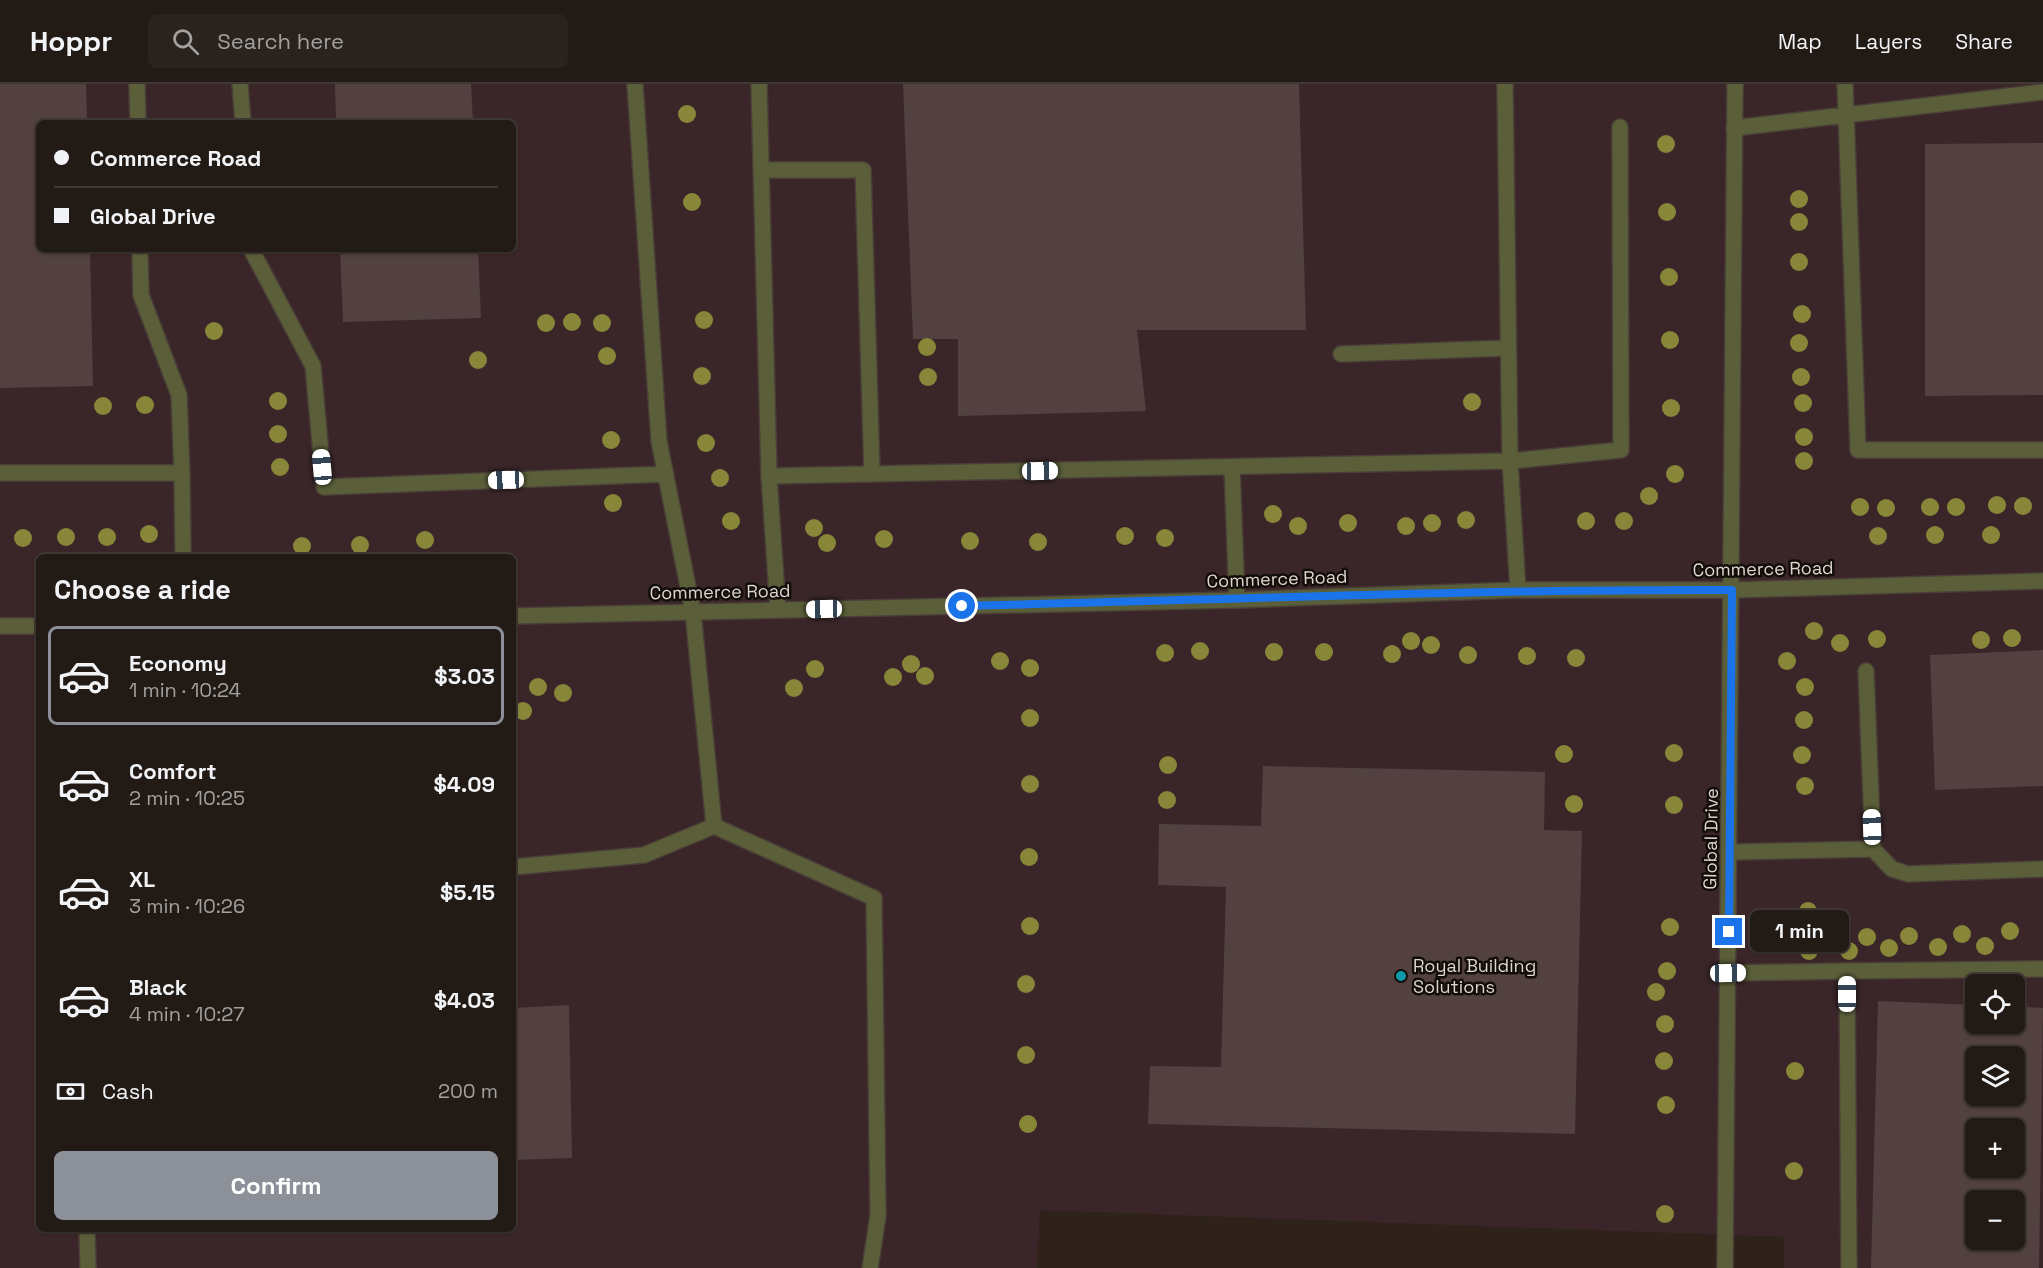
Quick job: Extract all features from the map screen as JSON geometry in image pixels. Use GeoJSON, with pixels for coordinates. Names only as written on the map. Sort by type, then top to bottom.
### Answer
{"type":"FeatureCollection","features":[{"type":"Feature","properties":{"kind":"street"},"geometry":{"type":"LineString","coordinates":[[137,84],[138,120]]}},
{"type":"Feature","properties":{"kind":"street"},"geometry":{"type":"LineString","coordinates":[[240,84],[243,120]]}},
{"type":"Feature","properties":{"kind":"street"},"geometry":{"type":"LineString","coordinates":[[635,84],[659,441],[693,612],[714,826]]}},
{"type":"Feature","properties":{"kind":"street"},"geometry":{"type":"LineString","coordinates":[[759,84],[769,476],[778,610]]}},
{"type":"Feature","properties":{"kind":"street"},"geometry":{"type":"LineString","coordinates":[[1505,84],[1510,461],[1518,590]]}},
{"type":"Feature","properties":{"kind":"street","name":"Global Drive"},"geometry":{"type":"LineString","coordinates":[[1725,1268],[1735,84]]}},
{"type":"Feature","properties":{"kind":"street"},"geometry":{"type":"LineString","coordinates":[[1845,84],[1858,450],[2043,450]]}},
{"type":"Feature","properties":{"kind":"street"},"geometry":{"type":"LineString","coordinates":[[1734,128],[2043,92]]}},
{"type":"Feature","properties":{"kind":"street"},"geometry":{"type":"LineString","coordinates":[[769,476],[1510,461],[1621,450],[1620,127]]}},
{"type":"Feature","properties":{"kind":"street"},"geometry":{"type":"LineString","coordinates":[[761,170],[863,170],[872,474]]}},
{"type":"Feature","properties":{"kind":"street"},"geometry":{"type":"LineString","coordinates":[[140,252],[141,295],[179,395],[183,554]]}},
{"type":"Feature","properties":{"kind":"street"},"geometry":{"type":"LineString","coordinates":[[253,252],[313,366],[324,487],[666,474]]}},
{"type":"Feature","properties":{"kind":"street"},"geometry":{"type":"LineString","coordinates":[[1341,354],[1508,348]]}},
{"type":"Feature","properties":{"kind":"street"},"geometry":{"type":"LineString","coordinates":[[1232,467],[1237,600]]}},
{"type":"Feature","properties":{"kind":"street"},"geometry":{"type":"LineString","coordinates":[[0,473],[182,473]]}},
{"type":"Feature","properties":{"kind":"street","name":"Commerce Road"},"geometry":{"type":"LineString","coordinates":[[516,616],[1237,600],[1518,590],[1732,590],[2043,581]]}},
{"type":"Feature","properties":{"kind":"street"},"geometry":{"type":"LineString","coordinates":[[0,626],[36,626]]}},
{"type":"Feature","properties":{"kind":"street"},"geometry":{"type":"LineString","coordinates":[[1866,671],[1873,849],[1892,869],[1908,874],[2043,869]]}},
{"type":"Feature","properties":{"kind":"street"},"geometry":{"type":"LineString","coordinates":[[516,867],[644,855],[714,826],[874,898],[879,1216],[870,1268]]}},
{"type":"Feature","properties":{"kind":"street"},"geometry":{"type":"LineString","coordinates":[[1730,852],[1873,849]]}},
{"type":"Feature","properties":{"kind":"street"},"geometry":{"type":"LineString","coordinates":[[1728,973],[2043,969]]}},
{"type":"Feature","properties":{"kind":"street"},"geometry":{"type":"LineString","coordinates":[[1847,972],[1849,1268]]}},
{"type":"Feature","properties":{"kind":"street"},"geometry":{"type":"LineString","coordinates":[[87,1232],[88,1268]]}},
{"type":"Feature","properties":{"kind":"shaded area"},"geometry":{"type":"Polygon","coordinates":[[[0,84],[2043,84],[2043,1268],[1784,1268],[1784,1237],[1040,1210],[1037,1268],[0,1268],[0,84]]]}},
{"type":"Feature","properties":{"kind":"building"},"geometry":{"type":"Polygon","coordinates":[[[0,84],[86,84],[87,120],[36,120],[36,252],[90,252],[93,386],[0,388],[0,84]]]}},
{"type":"Feature","properties":{"kind":"building"},"geometry":{"type":"Polygon","coordinates":[[[335,84],[471,84],[473,120],[336,120],[335,84]]]}},
{"type":"Feature","properties":{"kind":"building"},"geometry":{"type":"Polygon","coordinates":[[[903,84],[1299,84],[1306,330],[1137,330],[1146,411],[958,416],[958,339],[913,339],[903,84]]]}},
{"type":"Feature","properties":{"kind":"building"},"geometry":{"type":"Polygon","coordinates":[[[2043,143],[2043,395],[1925,396],[1925,144],[2043,143]]]}},
{"type":"Feature","properties":{"kind":"building"},"geometry":{"type":"Polygon","coordinates":[[[340,252],[478,252],[481,318],[343,322],[340,252]]]}},
{"type":"Feature","properties":{"kind":"building"},"geometry":{"type":"Polygon","coordinates":[[[2043,650],[2043,786],[1935,790],[1930,655],[2043,650]]]}},
{"type":"Feature","properties":{"kind":"building","name":"Royal Building Solutions"},"geometry":{"type":"Polygon","coordinates":[[[1263,766],[1545,772],[1544,830],[1582,831],[1575,1134],[1148,1124],[1150,1066],[1221,1067],[1226,887],[1158,885],[1159,824],[1261,826],[1263,766]]]}},
{"type":"Feature","properties":{"kind":"building"},"geometry":{"type":"Polygon","coordinates":[[[1878,1001],[1965,1005],[1965,1034],[2025,1034],[2025,1007],[2043,1008],[2039,1268],[1871,1268],[1878,1001]]]}},
{"type":"Feature","properties":{"kind":"building"},"geometry":{"type":"Polygon","coordinates":[[[569,1005],[572,1158],[516,1160],[516,1008],[569,1005]]]}},
{"type":"Feature","properties":{"kind":"place","name":"Royal Building Solutions"},"geometry":{"type":"Point","coordinates":[1401,976]}},
{"type":"Feature","properties":{"kind":"route"},"geometry":{"type":"LineString","coordinates":[[962,606],[1237,600],[1518,590],[1732,590],[1729,932]]}}]}
